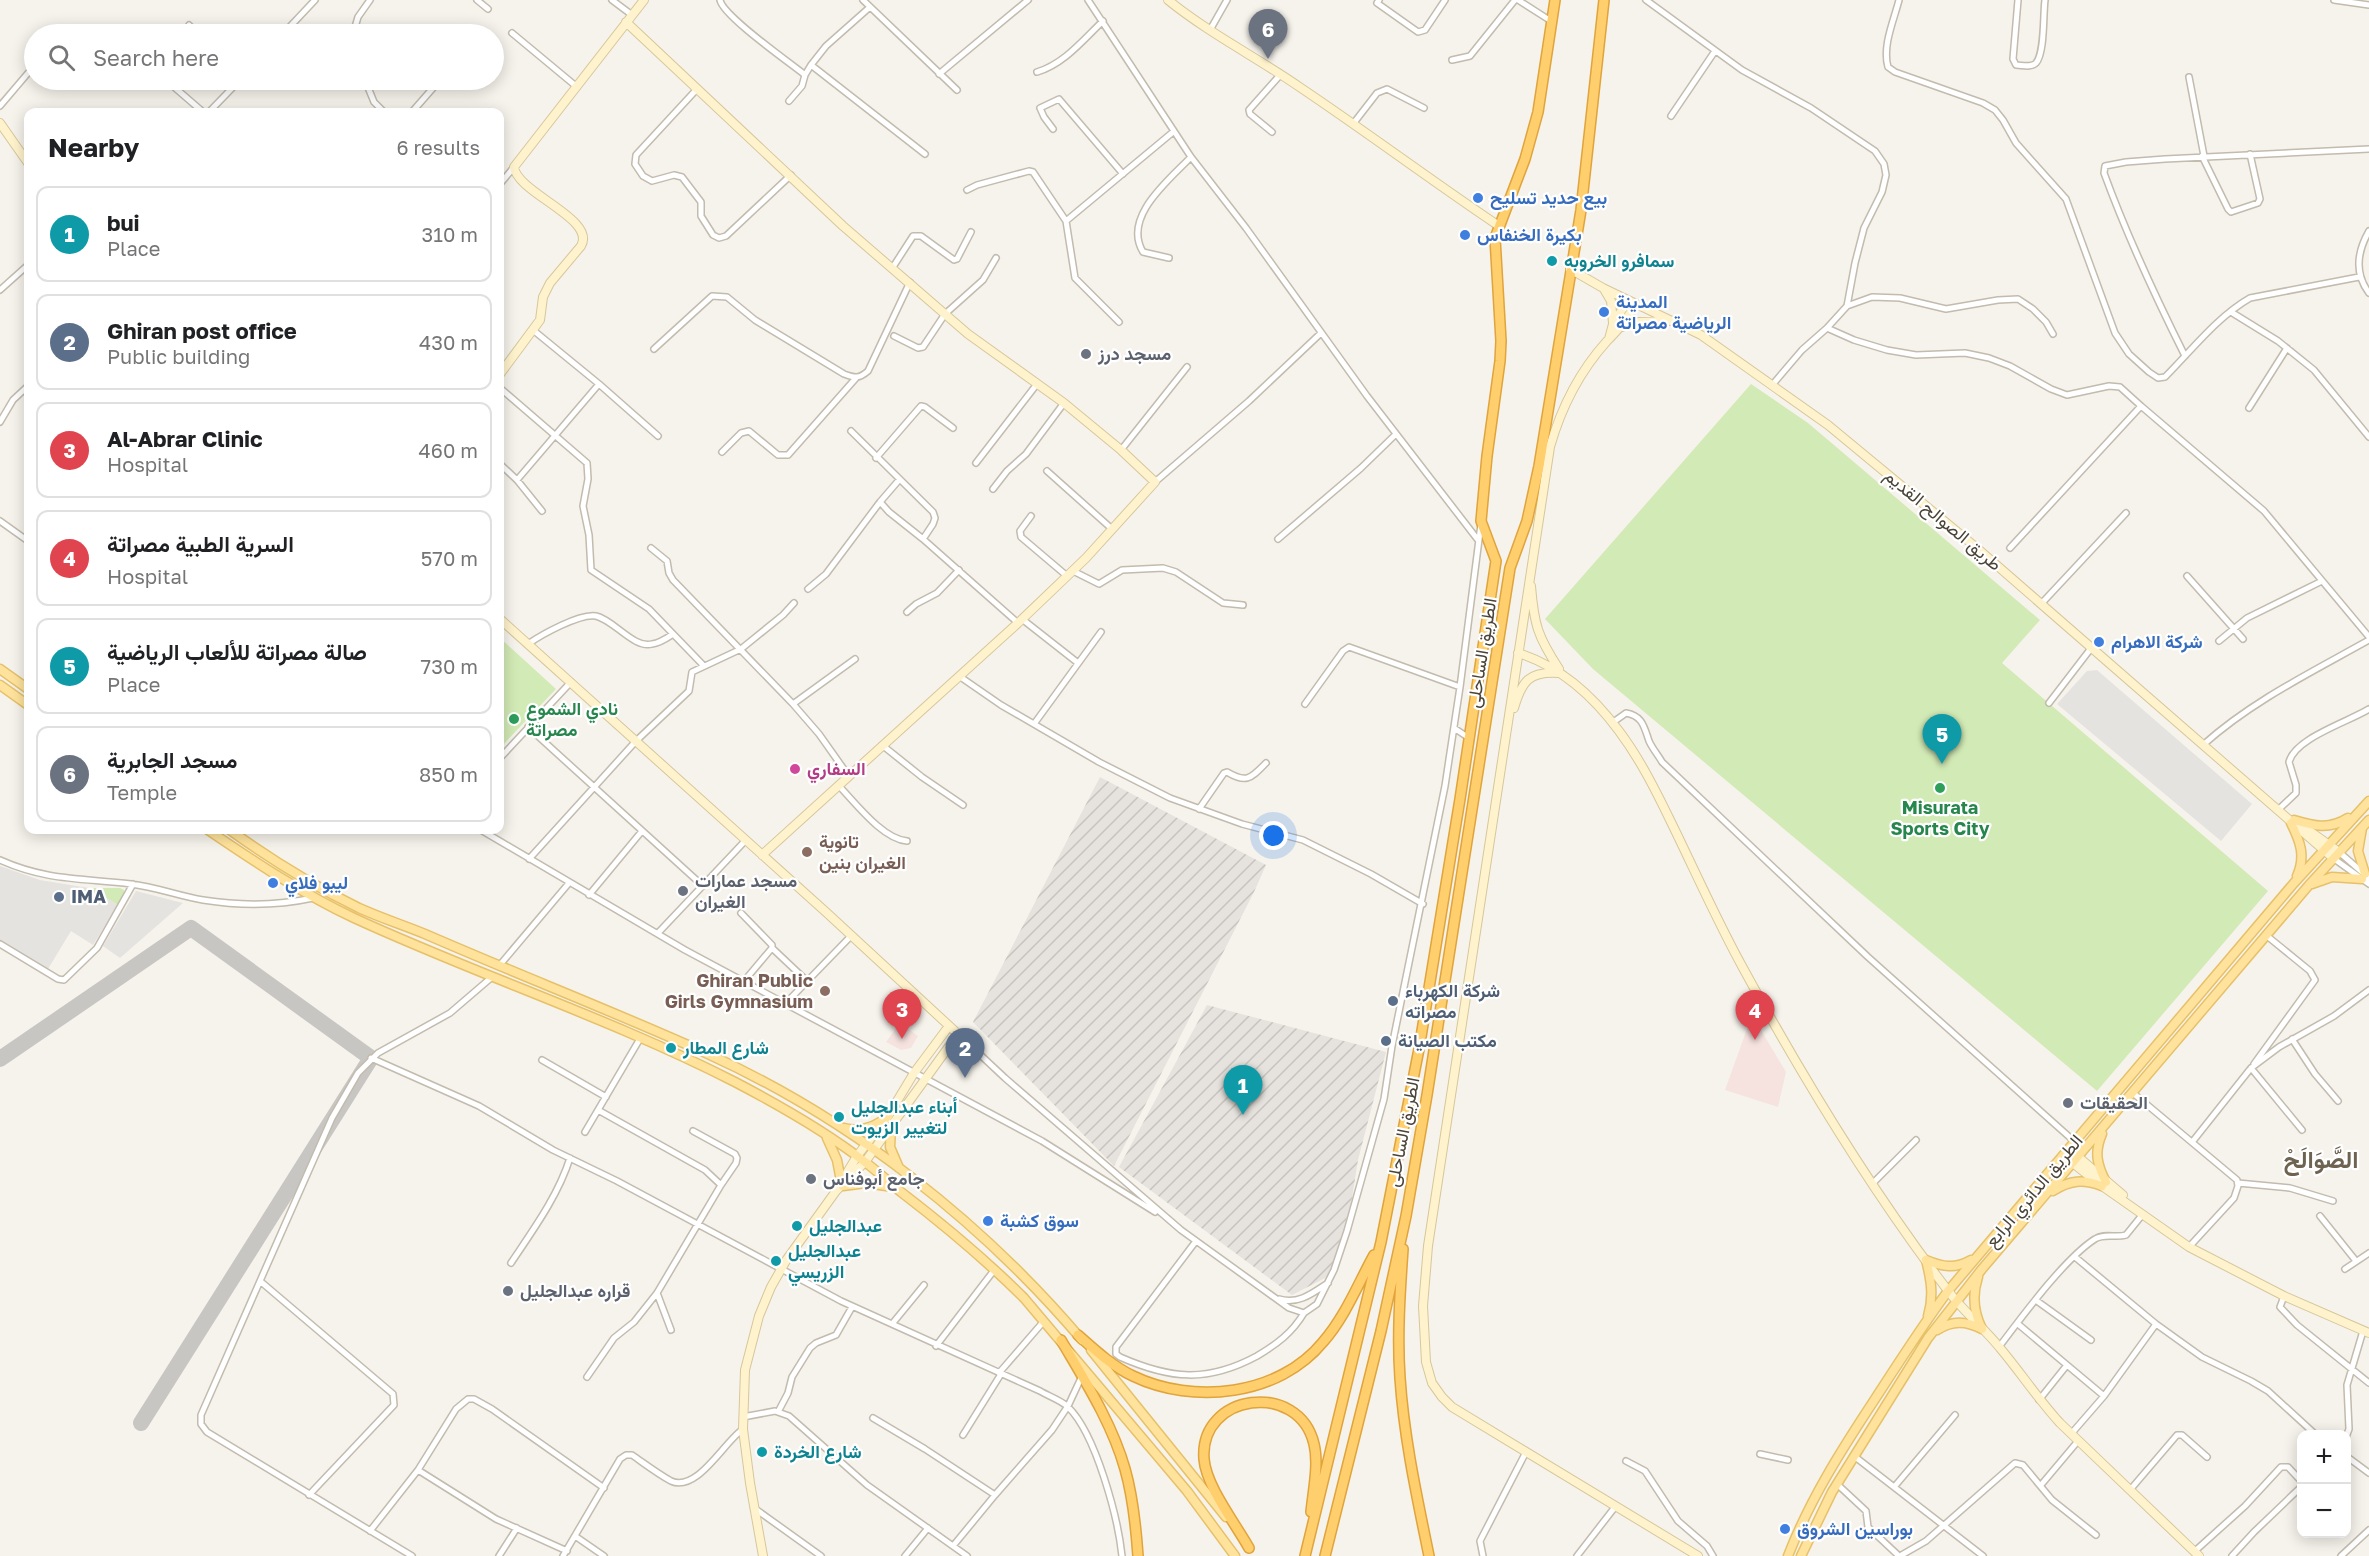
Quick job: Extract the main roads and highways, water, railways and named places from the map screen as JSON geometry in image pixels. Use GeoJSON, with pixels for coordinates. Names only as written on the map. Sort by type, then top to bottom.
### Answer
{"type":"FeatureCollection","features":[{"type":"Feature","properties":{"kind":"highway","name":"الطريق الساحلى"},"geometry":{"type":"LineString","coordinates":[[1306,1552],[1381,1242],[1419,1049],[1469,738],[1496,561],[1481,521],[1500,361],[1501,340],[1495,245],[1499,226],[1525,159],[1538,112],[1555,0]]}},
{"type":"Feature","properties":{"kind":"highway","name":"الطريق الساحلى"},"geometry":{"type":"LineString","coordinates":[[1325,1556],[1381,1331],[1406,1216],[1510,568],[1527,521],[1539,466],[1581,210],[1604,0]]}},
{"type":"Feature","properties":{"kind":"highway"},"geometry":{"type":"LineString","coordinates":[[1469,738],[1484,741]]}},
{"type":"Feature","properties":{"kind":"highway"},"geometry":{"type":"LineString","coordinates":[[1406,1216],[1401,1284],[1400,1376],[1408,1449],[1430,1556]]}},
{"type":"Feature","properties":{"kind":"highway"},"geometry":{"type":"LineString","coordinates":[[1078,1335],[1111,1363],[1132,1376],[1156,1385],[1202,1394],[1252,1386],[1279,1376],[1300,1363],[1322,1344],[1338,1321],[1381,1242]]}},
{"type":"Feature","properties":{"kind":"highway"},"geometry":{"type":"LineString","coordinates":[[1061,1340],[1117,1444],[1133,1503],[1138,1556]]}},
{"type":"Feature","properties":{"kind":"highway"},"geometry":{"type":"LineString","coordinates":[[1249,1548],[1208,1475],[1204,1448],[1209,1431],[1230,1409],[1248,1402],[1262,1401],[1275,1403],[1300,1417],[1315,1445],[1306,1552]]}},
{"type":"Feature","properties":{"kind":"main road"},"geometry":{"type":"LineString","coordinates":[[0,669],[24,686]]}},
{"type":"Feature","properties":{"kind":"main road"},"geometry":{"type":"LineString","coordinates":[[0,685],[24,702]]}},
{"type":"Feature","properties":{"kind":"main road","name":"الطريق الدائري الرابع"},"geometry":{"type":"LineString","coordinates":[[1788,1556],[1802,1521],[1830,1468],[1925,1322],[1948,1291],[2294,883],[2369,801]]}},
{"type":"Feature","properties":{"kind":"main road"},"geometry":{"type":"LineString","coordinates":[[2294,883],[2303,858],[2298,837],[2290,819],[2314,826],[2330,826],[2356,813]]}},
{"type":"Feature","properties":{"kind":"main road","name":"الطريق الدائري الرابع"},"geometry":{"type":"LineString","coordinates":[[1801,1556],[1837,1484],[1928,1338],[1982,1269],[2309,885],[2369,820]]}},
{"type":"Feature","properties":{"kind":"main road"},"geometry":{"type":"LineString","coordinates":[[2309,885],[2332,877],[2366,879],[2358,851],[2362,827]]}},
{"type":"Feature","properties":{"kind":"main road"},"geometry":{"type":"LineString","coordinates":[[214,834],[255,862],[353,918],[641,1037],[735,1082],[857,1156],[996,1269],[1061,1340],[1187,1491],[1235,1556]]}},
{"type":"Feature","properties":{"kind":"main road"},"geometry":{"type":"LineString","coordinates":[[236,834],[259,851],[360,908],[737,1068],[838,1125],[936,1197],[999,1253],[1078,1335],[1195,1477],[1255,1556]]}},
{"type":"Feature","properties":{"kind":"main road"},"geometry":{"type":"LineString","coordinates":[[838,1125],[853,1130],[868,1128],[888,1116]]}},
{"type":"Feature","properties":{"kind":"main road"},"geometry":{"type":"LineString","coordinates":[[2037,1205],[2050,1193],[2071,1182],[2081,1180],[2104,1184],[2097,1152],[2106,1125]]}},
{"type":"Feature","properties":{"kind":"main road"},"geometry":{"type":"LineString","coordinates":[[891,1128],[890,1147],[903,1173]]}},
{"type":"Feature","properties":{"kind":"main road"},"geometry":{"type":"LineString","coordinates":[[825,1135],[835,1154],[840,1186],[873,1183],[895,1187]]}},
{"type":"Feature","properties":{"kind":"main road"},"geometry":{"type":"LineString","coordinates":[[1925,1322],[1932,1294],[1926,1260],[1952,1267],[1977,1257]]}},
{"type":"Feature","properties":{"kind":"main road"},"geometry":{"type":"LineString","coordinates":[[1928,1338],[1942,1327],[1955,1322],[1970,1323],[1982,1329],[1976,1312],[1974,1295],[1982,1269]]}},
{"type":"Feature","properties":{"kind":"place","name":"مسجد الجابرية"},"geometry":{"type":"Point","coordinates":[1268,59]}},
{"type":"Feature","properties":{"kind":"place","name":"بيع حديد تسليح"},"geometry":{"type":"Point","coordinates":[1478,198]}},
{"type":"Feature","properties":{"kind":"place","name":"بكيرة الخنفاس"},"geometry":{"type":"Point","coordinates":[1465,235]}},
{"type":"Feature","properties":{"kind":"place","name":"سمافرو الخروبه"},"geometry":{"type":"Point","coordinates":[1552,261]}},
{"type":"Feature","properties":{"kind":"place","name":"المدينة الرياضية مصراتة"},"geometry":{"type":"Point","coordinates":[1604,312]}},
{"type":"Feature","properties":{"kind":"place","name":"مسجد درز"},"geometry":{"type":"Point","coordinates":[1086,354]}},
{"type":"Feature","properties":{"kind":"place","name":"شركة الاهرام"},"geometry":{"type":"Point","coordinates":[2099,642]}},
{"type":"Feature","properties":{"kind":"place","name":"نادي الشموع مصراتة"},"geometry":{"type":"Point","coordinates":[514,719]}},
{"type":"Feature","properties":{"kind":"place","name":"صالة مصراتة للألعاب الرياضية"},"geometry":{"type":"Point","coordinates":[1942,764]}},
{"type":"Feature","properties":{"kind":"place","name":"السفاري"},"geometry":{"type":"Point","coordinates":[795,769]}},
{"type":"Feature","properties":{"kind":"place","name":"Misurata Sports City"},"geometry":{"type":"Point","coordinates":[1940,788]}},
{"type":"Feature","properties":{"kind":"place","name":"تانوية الغيران بنين"},"geometry":{"type":"Point","coordinates":[807,852]}},
{"type":"Feature","properties":{"kind":"place","name":"ليبو فلاي"},"geometry":{"type":"Point","coordinates":[273,883]}},
{"type":"Feature","properties":{"kind":"place","name":"مسجد عمارات الغيران"},"geometry":{"type":"Point","coordinates":[683,891]}},
{"type":"Feature","properties":{"kind":"place","name":"IMA"},"geometry":{"type":"Point","coordinates":[59,897]}},
{"type":"Feature","properties":{"kind":"place","name":"Ghiran Public Girls Gymnasium"},"geometry":{"type":"Point","coordinates":[825,991]}},
{"type":"Feature","properties":{"kind":"place","name":"شركة الكهرباء مصراته"},"geometry":{"type":"Point","coordinates":[1393,1001]}},
{"type":"Feature","properties":{"kind":"place","name":"Al-Abrar Clinic"},"geometry":{"type":"Point","coordinates":[902,1039]}},
{"type":"Feature","properties":{"kind":"place","name":"السرية الطبية مصراتة"},"geometry":{"type":"Point","coordinates":[1755,1040]}},
{"type":"Feature","properties":{"kind":"place","name":"مكتب الصيانة"},"geometry":{"type":"Point","coordinates":[1386,1041]}},
{"type":"Feature","properties":{"kind":"place","name":"شارع المطار"},"geometry":{"type":"Point","coordinates":[671,1048]}},
{"type":"Feature","properties":{"kind":"place","name":"Ghiran post office"},"geometry":{"type":"Point","coordinates":[965,1078]}},
{"type":"Feature","properties":{"kind":"place","name":"الحقيقات"},"geometry":{"type":"Point","coordinates":[2068,1103]}},
{"type":"Feature","properties":{"kind":"place","name":"bui"},"geometry":{"type":"Point","coordinates":[1243,1115]}},
{"type":"Feature","properties":{"kind":"place","name":"أبناء عبدالجليل لتغيير الزيوت"},"geometry":{"type":"Point","coordinates":[839,1117]}},
{"type":"Feature","properties":{"kind":"place","name":"جامع أبوفناس"},"geometry":{"type":"Point","coordinates":[811,1179]}},
{"type":"Feature","properties":{"kind":"place","name":"سوق كشبة"},"geometry":{"type":"Point","coordinates":[988,1221]}},
{"type":"Feature","properties":{"kind":"place","name":"عبدالجليل"},"geometry":{"type":"Point","coordinates":[797,1226]}},
{"type":"Feature","properties":{"kind":"place","name":"عبدالجليل الزريسي"},"geometry":{"type":"Point","coordinates":[776,1261]}},
{"type":"Feature","properties":{"kind":"place","name":"قراره عبدالجليل"},"geometry":{"type":"Point","coordinates":[508,1291]}},
{"type":"Feature","properties":{"kind":"place","name":"شارع الخردة"},"geometry":{"type":"Point","coordinates":[762,1452]}},
{"type":"Feature","properties":{"kind":"place","name":"بوراسين الشروق"},"geometry":{"type":"Point","coordinates":[1785,1529]}},
{"type":"Feature","properties":{"kind":"district","name":"الصَّوَالَحْ"},"geometry":{"type":"Point","coordinates":[2321,1160]}}]}
